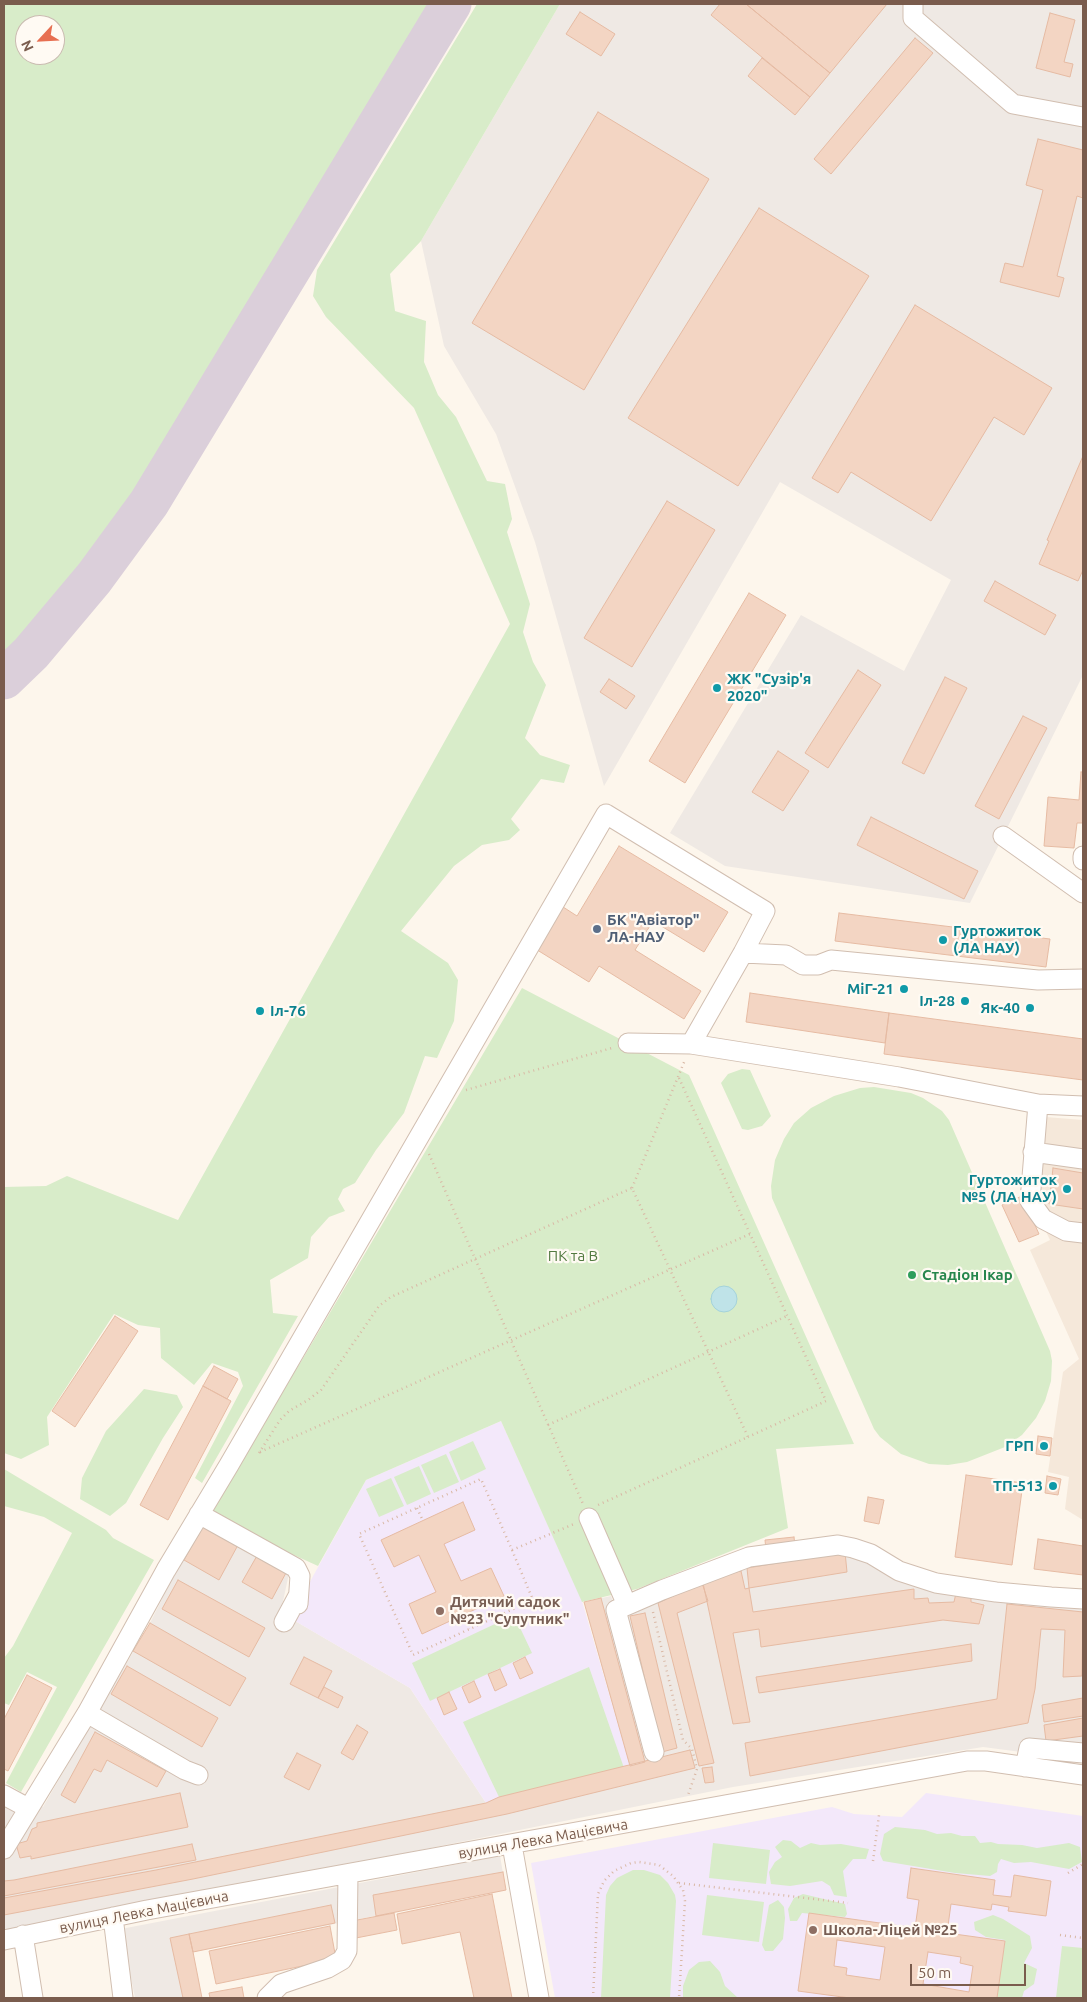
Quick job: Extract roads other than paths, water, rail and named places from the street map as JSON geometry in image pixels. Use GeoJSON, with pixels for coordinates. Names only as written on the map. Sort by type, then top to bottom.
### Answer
{"type":"FeatureCollection","features":[{"type":"Feature","properties":{"kind":"street"},"geometry":{"type":"LineString","coordinates":[[913,4],[913,18],[1013,104],[1083,117]]}},
{"type":"Feature","properties":{"kind":"street"},"geometry":{"type":"LineString","coordinates":[[4,1849],[87,1713],[199,1514],[606,814],[765,911],[691,1044]]}},
{"type":"Feature","properties":{"kind":"street"},"geometry":{"type":"LineString","coordinates":[[1003,836],[1083,893]]}},
{"type":"Feature","properties":{"kind":"street"},"geometry":{"type":"LineString","coordinates":[[743,953],[786,955],[803,966],[818,965],[831,960],[1038,980],[1083,979]]}},
{"type":"Feature","properties":{"kind":"street"},"geometry":{"type":"LineString","coordinates":[[628,1043],[691,1044],[899,1077],[1038,1104],[1083,1106]]}},
{"type":"Feature","properties":{"kind":"street"},"geometry":{"type":"LineString","coordinates":[[1038,1104],[1030,1201],[1043,1219],[1066,1231],[1083,1233]]}},
{"type":"Feature","properties":{"kind":"street"},"geometry":{"type":"LineString","coordinates":[[1033,1152],[1083,1159]]}},
{"type":"Feature","properties":{"kind":"street"},"geometry":{"type":"LineString","coordinates":[[199,1514],[296,1568],[300,1576],[298,1600],[284,1622]]}},
{"type":"Feature","properties":{"kind":"street"},"geometry":{"type":"LineString","coordinates":[[587,1514],[627,1604]]}},
{"type":"Feature","properties":{"kind":"street"},"geometry":{"type":"LineString","coordinates":[[654,1752],[616,1610],[627,1604],[749,1557],[838,1545],[871,1554],[899,1571],[936,1583],[1051,1598],[1083,1598]]}},
{"type":"Feature","properties":{"kind":"street"},"geometry":{"type":"LineString","coordinates":[[87,1713],[185,1770],[198,1775]]}},
{"type":"Feature","properties":{"kind":"street"},"geometry":{"type":"LineString","coordinates":[[1025,1767],[1029,1748],[1083,1753]]}},
{"type":"Feature","properties":{"kind":"street","name":"вулиця Левка Мацієвича"},"geometry":{"type":"LineString","coordinates":[[4,1940],[113,1917],[967,1761],[986,1761],[1083,1775]]}},
{"type":"Feature","properties":{"kind":"street"},"geometry":{"type":"LineString","coordinates":[[4,1795],[28,1808]]}},
{"type":"Feature","properties":{"kind":"street"},"geometry":{"type":"LineString","coordinates":[[512,1845],[539,1998]]}},
{"type":"Feature","properties":{"kind":"street"},"geometry":{"type":"LineString","coordinates":[[267,1998],[281,1984],[328,1968],[342,1960],[347,1951],[348,1874]]}},
{"type":"Feature","properties":{"kind":"street"},"geometry":{"type":"LineString","coordinates":[[113,1917],[124,1998]]}},
{"type":"Feature","properties":{"kind":"street"},"geometry":{"type":"LineString","coordinates":[[23,1936],[32,1998]]}},
{"type":"Feature","properties":{"kind":"water"},"geometry":{"type":"Polygon","coordinates":[[[724,1286],[733,1290],[737,1299],[733,1308],[724,1312],[715,1308],[711,1299],[715,1290],[724,1286]]]}},
{"type":"Feature","properties":{"kind":"place","name":"ЖК \"Сузір'я 2020\""},"geometry":{"type":"Point","coordinates":[717,688]}},
{"type":"Feature","properties":{"kind":"place","name":"БК \"Авіатор\" ЛА-НАУ"},"geometry":{"type":"Point","coordinates":[597,929]}},
{"type":"Feature","properties":{"kind":"place","name":"Гуртожиток (ЛА НАУ)"},"geometry":{"type":"Point","coordinates":[943,940]}},
{"type":"Feature","properties":{"kind":"place","name":"МіГ-21"},"geometry":{"type":"Point","coordinates":[904,989]}},
{"type":"Feature","properties":{"kind":"place","name":"Іл-28"},"geometry":{"type":"Point","coordinates":[965,1001]}},
{"type":"Feature","properties":{"kind":"place","name":"Як-40"},"geometry":{"type":"Point","coordinates":[1030,1008]}},
{"type":"Feature","properties":{"kind":"place","name":"Іл-76"},"geometry":{"type":"Point","coordinates":[260,1011]}},
{"type":"Feature","properties":{"kind":"place","name":"Гуртожиток №5 (ЛА НАУ)"},"geometry":{"type":"Point","coordinates":[1067,1189]}},
{"type":"Feature","properties":{"kind":"place","name":"Стадіон Ікар"},"geometry":{"type":"Point","coordinates":[912,1275]}},
{"type":"Feature","properties":{"kind":"place","name":"ГРП"},"geometry":{"type":"Point","coordinates":[1044,1446]}},
{"type":"Feature","properties":{"kind":"place","name":"ТП-513"},"geometry":{"type":"Point","coordinates":[1053,1486]}},
{"type":"Feature","properties":{"kind":"place","name":"Дитячий садок №23 \"Супутник\""},"geometry":{"type":"Point","coordinates":[440,1611]}},
{"type":"Feature","properties":{"kind":"place","name":"Школа-Ліцей №25"},"geometry":{"type":"Point","coordinates":[813,1930]}},
{"type":"Feature","properties":{"kind":"park label","name":"ПК та В"},"geometry":{"type":"Point","coordinates":[573,1256]}}]}
